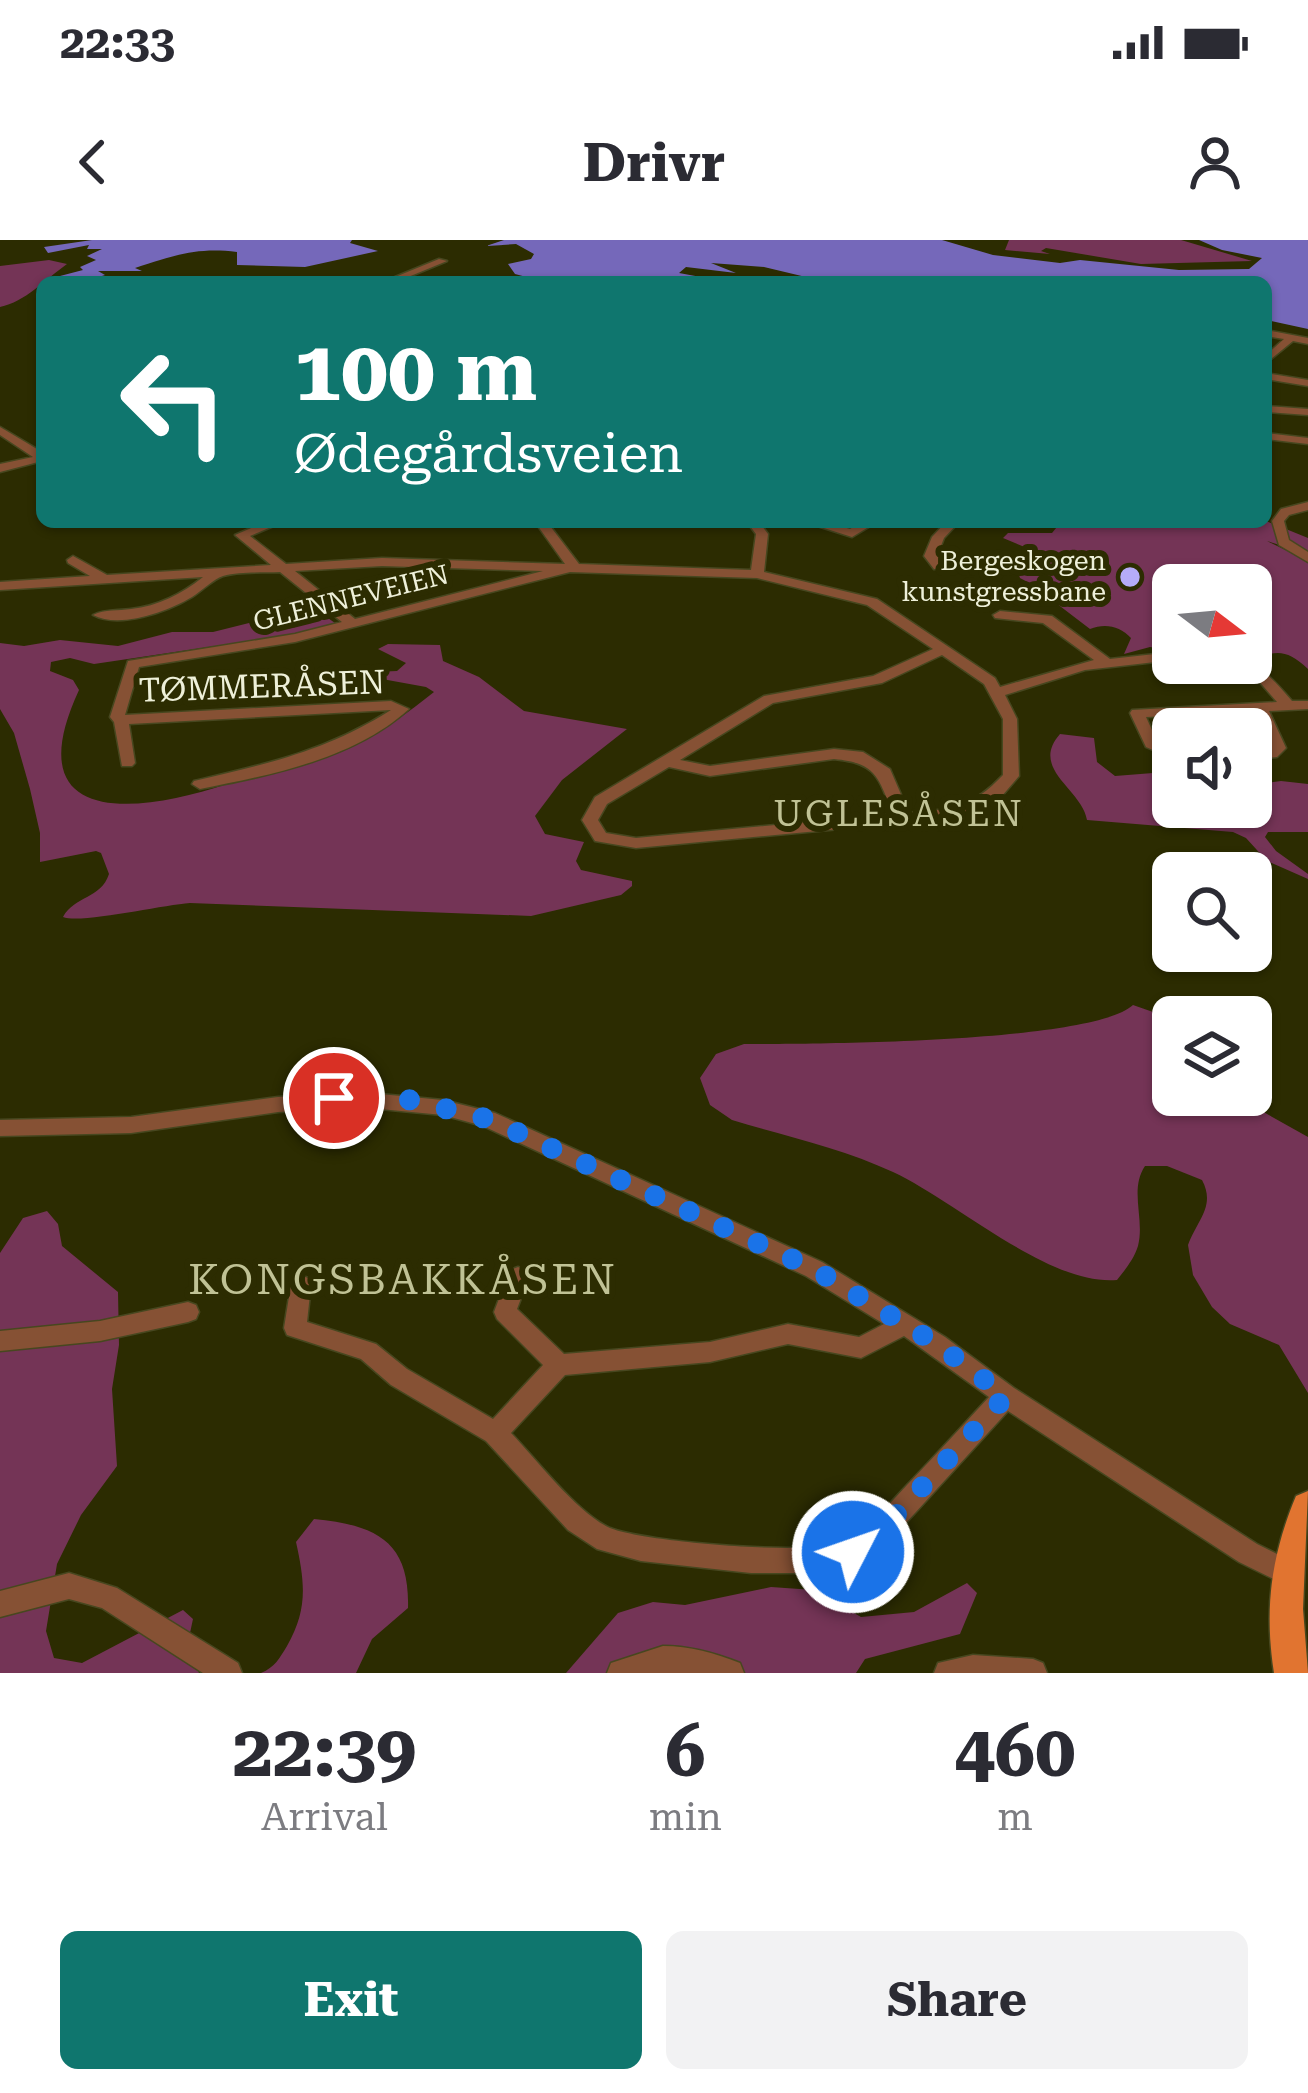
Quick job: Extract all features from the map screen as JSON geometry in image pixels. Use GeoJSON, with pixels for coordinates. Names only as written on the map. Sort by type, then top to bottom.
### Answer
{"type":"FeatureCollection","features":[{"type":"Feature","properties":{"kind":"main road"},"geometry":{"type":"LineString","coordinates":[[1292,1673],[1285,1626],[1286,1572],[1308,1508]]}},
{"type":"Feature","properties":{"kind":"street"},"geometry":{"type":"LineString","coordinates":[[403,276],[442,261]]}},
{"type":"Feature","properties":{"kind":"street"},"geometry":{"type":"LineString","coordinates":[[1272,334],[1308,341]]}},
{"type":"Feature","properties":{"kind":"street"},"geometry":{"type":"LineString","coordinates":[[1272,355],[1290,339]]}},
{"type":"Feature","properties":{"kind":"street"},"geometry":{"type":"LineString","coordinates":[[1272,376],[1308,382]]}},
{"type":"Feature","properties":{"kind":"street"},"geometry":{"type":"LineString","coordinates":[[1272,409],[1308,412]]}},
{"type":"Feature","properties":{"kind":"street"},"geometry":{"type":"LineString","coordinates":[[0,430],[36,453]]}},
{"type":"Feature","properties":{"kind":"street"},"geometry":{"type":"LineString","coordinates":[[1272,437],[1308,441]]}},
{"type":"Feature","properties":{"kind":"street"},"geometry":{"type":"LineString","coordinates":[[0,468],[36,459]]}},
{"type":"Feature","properties":{"kind":"street"},"geometry":{"type":"LineString","coordinates":[[1308,506],[1285,512],[1278,521],[1283,542],[1308,558]]}},
{"type":"Feature","properties":{"kind":"street"},"geometry":{"type":"LineString","coordinates":[[261,528],[241,535],[352,623]]}},
{"type":"Feature","properties":{"kind":"street"},"geometry":{"type":"LineString","coordinates":[[545,528],[574,567]]}},
{"type":"Feature","properties":{"kind":"street"},"geometry":{"type":"LineString","coordinates":[[757,574],[763,534],[758,528]]}},
{"type":"Feature","properties":{"kind":"street"},"geometry":{"type":"LineString","coordinates":[[948,528],[930,556],[940,566],[1038,561]]}},
{"type":"Feature","properties":{"kind":"street"},"geometry":{"type":"LineString","coordinates":[[73,560],[107,581]]}},
{"type":"Feature","properties":{"kind":"street"},"geometry":{"type":"LineString","coordinates":[[0,586],[382,562],[757,574],[872,602],[944,649],[1000,692],[1010,718],[1013,760],[1007,784],[989,800],[966,810],[637,843],[601,837],[590,820],[601,801],[769,699],[877,680],[944,649]]}},
{"type":"Feature","properties":{"kind":"street","name":"GLENNEVEIEN"},"geometry":{"type":"LineString","coordinates":[[137,661],[248,648],[574,567]]}},
{"type":"Feature","properties":{"kind":"street"},"geometry":{"type":"LineString","coordinates":[[100,615],[139,613],[183,598],[214,574]]}},
{"type":"Feature","properties":{"kind":"street"},"geometry":{"type":"LineString","coordinates":[[1000,615],[1047,619],[1104,662]]}},
{"type":"Feature","properties":{"kind":"street"},"geometry":{"type":"LineString","coordinates":[[1000,692],[1104,662],[1152,658]]}},
{"type":"Feature","properties":{"kind":"street","name":"TØMMERÅSEN"},"geometry":{"type":"LineString","coordinates":[[137,661],[124,680],[117,717],[121,720],[298,707],[391,705],[402,709],[311,760],[200,784]]}},
{"type":"Feature","properties":{"kind":"street"},"geometry":{"type":"LineString","coordinates":[[1269,684],[1287,705]]}},
{"type":"Feature","properties":{"kind":"street"},"geometry":{"type":"LineString","coordinates":[[1224,708],[1308,705]]}},
{"type":"Feature","properties":{"kind":"street"},"geometry":{"type":"LineString","coordinates":[[1152,712],[1137,713],[1152,744]]}},
{"type":"Feature","properties":{"kind":"street"},"geometry":{"type":"LineString","coordinates":[[121,720],[127,763]]}},
{"type":"Feature","properties":{"kind":"street"},"geometry":{"type":"LineString","coordinates":[[665,761],[710,771],[834,754],[863,757],[884,772],[903,818]]}},
{"type":"Feature","properties":{"kind":"street"},"geometry":{"type":"LineString","coordinates":[[0,1128],[142,1124],[363,1096],[446,1106],[488,1119],[814,1269],[937,1344],[1006,1396],[1248,1553],[1286,1572]]}},
{"type":"Feature","properties":{"kind":"street"},"geometry":{"type":"LineString","coordinates":[[518,1277],[505,1312],[560,1365]]}},
{"type":"Feature","properties":{"kind":"street"},"geometry":{"type":"LineString","coordinates":[[300,1285],[295,1328],[368,1351],[399,1377],[495,1433],[578,1521],[606,1540],[751,1560],[830,1560],[853,1552],[885,1527],[1006,1396]]}},
{"type":"Feature","properties":{"kind":"street"},"geometry":{"type":"LineString","coordinates":[[0,1341],[100,1331],[188,1312]]}},
{"type":"Feature","properties":{"kind":"street"},"geometry":{"type":"LineString","coordinates":[[495,1433],[560,1365],[710,1352],[788,1334],[861,1348],[902,1325]]}},
{"type":"Feature","properties":{"kind":"street"},"geometry":{"type":"LineString","coordinates":[[0,1604],[69,1586],[107,1597],[228,1673]]}},
{"type":"Feature","properties":{"kind":"street"},"geometry":{"type":"LineString","coordinates":[[621,1673],[651,1658],[687,1658],[730,1673]]}},
{"type":"Feature","properties":{"kind":"street"},"geometry":{"type":"LineString","coordinates":[[947,1673],[973,1669],[1033,1673]]}},
{"type":"Feature","properties":{"kind":"shaded area"},"geometry":{"type":"Polygon","coordinates":[[[92,240],[352,240],[350,243],[378,251],[305,267],[237,265],[237,252],[196,252],[135,268],[142,271],[60,276],[83,270],[80,267],[96,260],[87,256],[102,249],[87,249],[89,245],[48,253],[44,247],[92,240]]]}},
{"type":"Feature","properties":{"kind":"shaded area"},"geometry":{"type":"Polygon","coordinates":[[[504,240],[942,240],[993,255],[1179,270],[1249,269],[1262,258],[1199,240],[1308,240],[1308,329],[1272,321],[1272,276],[802,276],[711,263],[736,273],[686,267],[679,273],[695,276],[522,276],[508,264],[534,254],[516,244],[486,246],[504,240]]]}},
{"type":"Feature","properties":{"kind":"shaded area"},"geometry":{"type":"Polygon","coordinates":[[[1009,240],[1181,240],[1252,261],[1141,264],[1046,248],[1041,251],[1050,254],[1005,250],[1009,240]]]}},
{"type":"Feature","properties":{"kind":"shaded area"},"geometry":{"type":"Polygon","coordinates":[[[49,260],[67,264],[52,276],[36,276],[36,288],[0,307],[0,266],[49,260]]]}},
{"type":"Feature","properties":{"kind":"shaded area"},"geometry":{"type":"Polygon","coordinates":[[[1272,523],[1308,538],[1308,554],[1267,541],[1308,561],[1308,669],[1293,657],[1272,654],[1272,564],[1152,564],[1152,647],[1124,654],[1131,638],[1127,634],[1112,627],[1090,629],[1052,600],[1052,595],[1020,578],[1018,572],[1029,554],[1027,548],[1003,538],[1008,533],[1052,533],[1056,528],[1272,528],[1272,523]]]}},
{"type":"Feature","properties":{"kind":"shaded area"},"geometry":{"type":"Polygon","coordinates":[[[325,616],[335,623],[297,634],[94,664],[70,658],[51,662],[50,671],[73,680],[79,690],[63,735],[63,767],[74,788],[96,800],[157,801],[335,754],[383,729],[434,692],[371,677],[375,672],[397,671],[406,663],[378,649],[388,644],[440,645],[443,661],[479,677],[524,711],[627,729],[562,780],[535,816],[545,834],[584,842],[576,861],[581,870],[632,881],[632,886],[621,895],[531,916],[190,903],[63,917],[100,888],[109,874],[96,851],[40,862],[40,833],[30,789],[14,733],[0,709],[0,643],[24,646],[60,640],[118,646],[172,632],[213,632],[253,622],[288,629],[325,616]]]}},
{"type":"Feature","properties":{"kind":"shaded area"},"geometry":{"type":"Polygon","coordinates":[[[1060,734],[1094,738],[1097,762],[1115,776],[1152,773],[1152,825],[1087,820],[1054,768],[1052,746],[1060,734]]]}},
{"type":"Feature","properties":{"kind":"shaded area"},"geometry":{"type":"Polygon","coordinates":[[[1272,782],[1308,784],[1308,832],[1268,832],[1265,837],[1308,879],[1272,863],[1272,852],[1259,852],[1233,832],[1184,828],[1272,828],[1272,782]]]}},
{"type":"Feature","properties":{"kind":"shaded area"},"geometry":{"type":"Polygon","coordinates":[[[1133,1005],[1152,1012],[1152,1116],[1270,1116],[1308,1137],[1308,1393],[1279,1345],[1230,1324],[1212,1307],[1193,1275],[1188,1245],[1206,1205],[1202,1180],[1167,1166],[1145,1166],[1138,1185],[1140,1236],[1134,1255],[1117,1280],[1090,1278],[1062,1270],[1003,1240],[893,1172],[834,1149],[732,1120],[710,1105],[700,1078],[716,1054],[744,1044],[949,1039],[1107,1018],[1133,1005]]]}},
{"type":"Feature","properties":{"kind":"shaded area"},"geometry":{"type":"Polygon","coordinates":[[[47,1211],[58,1224],[62,1246],[118,1292],[119,1345],[112,1389],[117,1466],[81,1515],[57,1564],[46,1631],[54,1658],[82,1663],[183,1610],[193,1619],[187,1647],[199,1673],[0,1673],[0,1253],[23,1218],[47,1211]]]}},
{"type":"Feature","properties":{"kind":"shaded area"},"geometry":{"type":"Polygon","coordinates":[[[314,1519],[355,1526],[385,1541],[403,1567],[408,1608],[372,1639],[356,1673],[261,1673],[279,1659],[299,1620],[303,1583],[296,1542],[314,1519]]]}},
{"type":"Feature","properties":{"kind":"shaded area"},"geometry":{"type":"Polygon","coordinates":[[[967,1583],[977,1593],[960,1634],[865,1659],[856,1673],[566,1673],[618,1613],[653,1602],[685,1605],[771,1587],[814,1590],[861,1617],[914,1612],[967,1583]]]}},
{"type":"Feature","properties":{"kind":"place","name":"Bergeskogen kunstgressbane"},"geometry":{"type":"Point","coordinates":[1130,577]}},
{"type":"Feature","properties":{"kind":"district","name":"UGLESÅSEN"},"geometry":{"type":"Point","coordinates":[899,814]}},
{"type":"Feature","properties":{"kind":"district","name":"KONGSBAKKÅSEN"},"geometry":{"type":"Point","coordinates":[403,1279]}},
{"type":"Feature","properties":{"kind":"route"},"geometry":{"type":"LineString","coordinates":[[334,1098],[406,1099],[488,1119],[814,1269],[937,1344],[1006,1396],[885,1527],[853,1552]]}}]}
